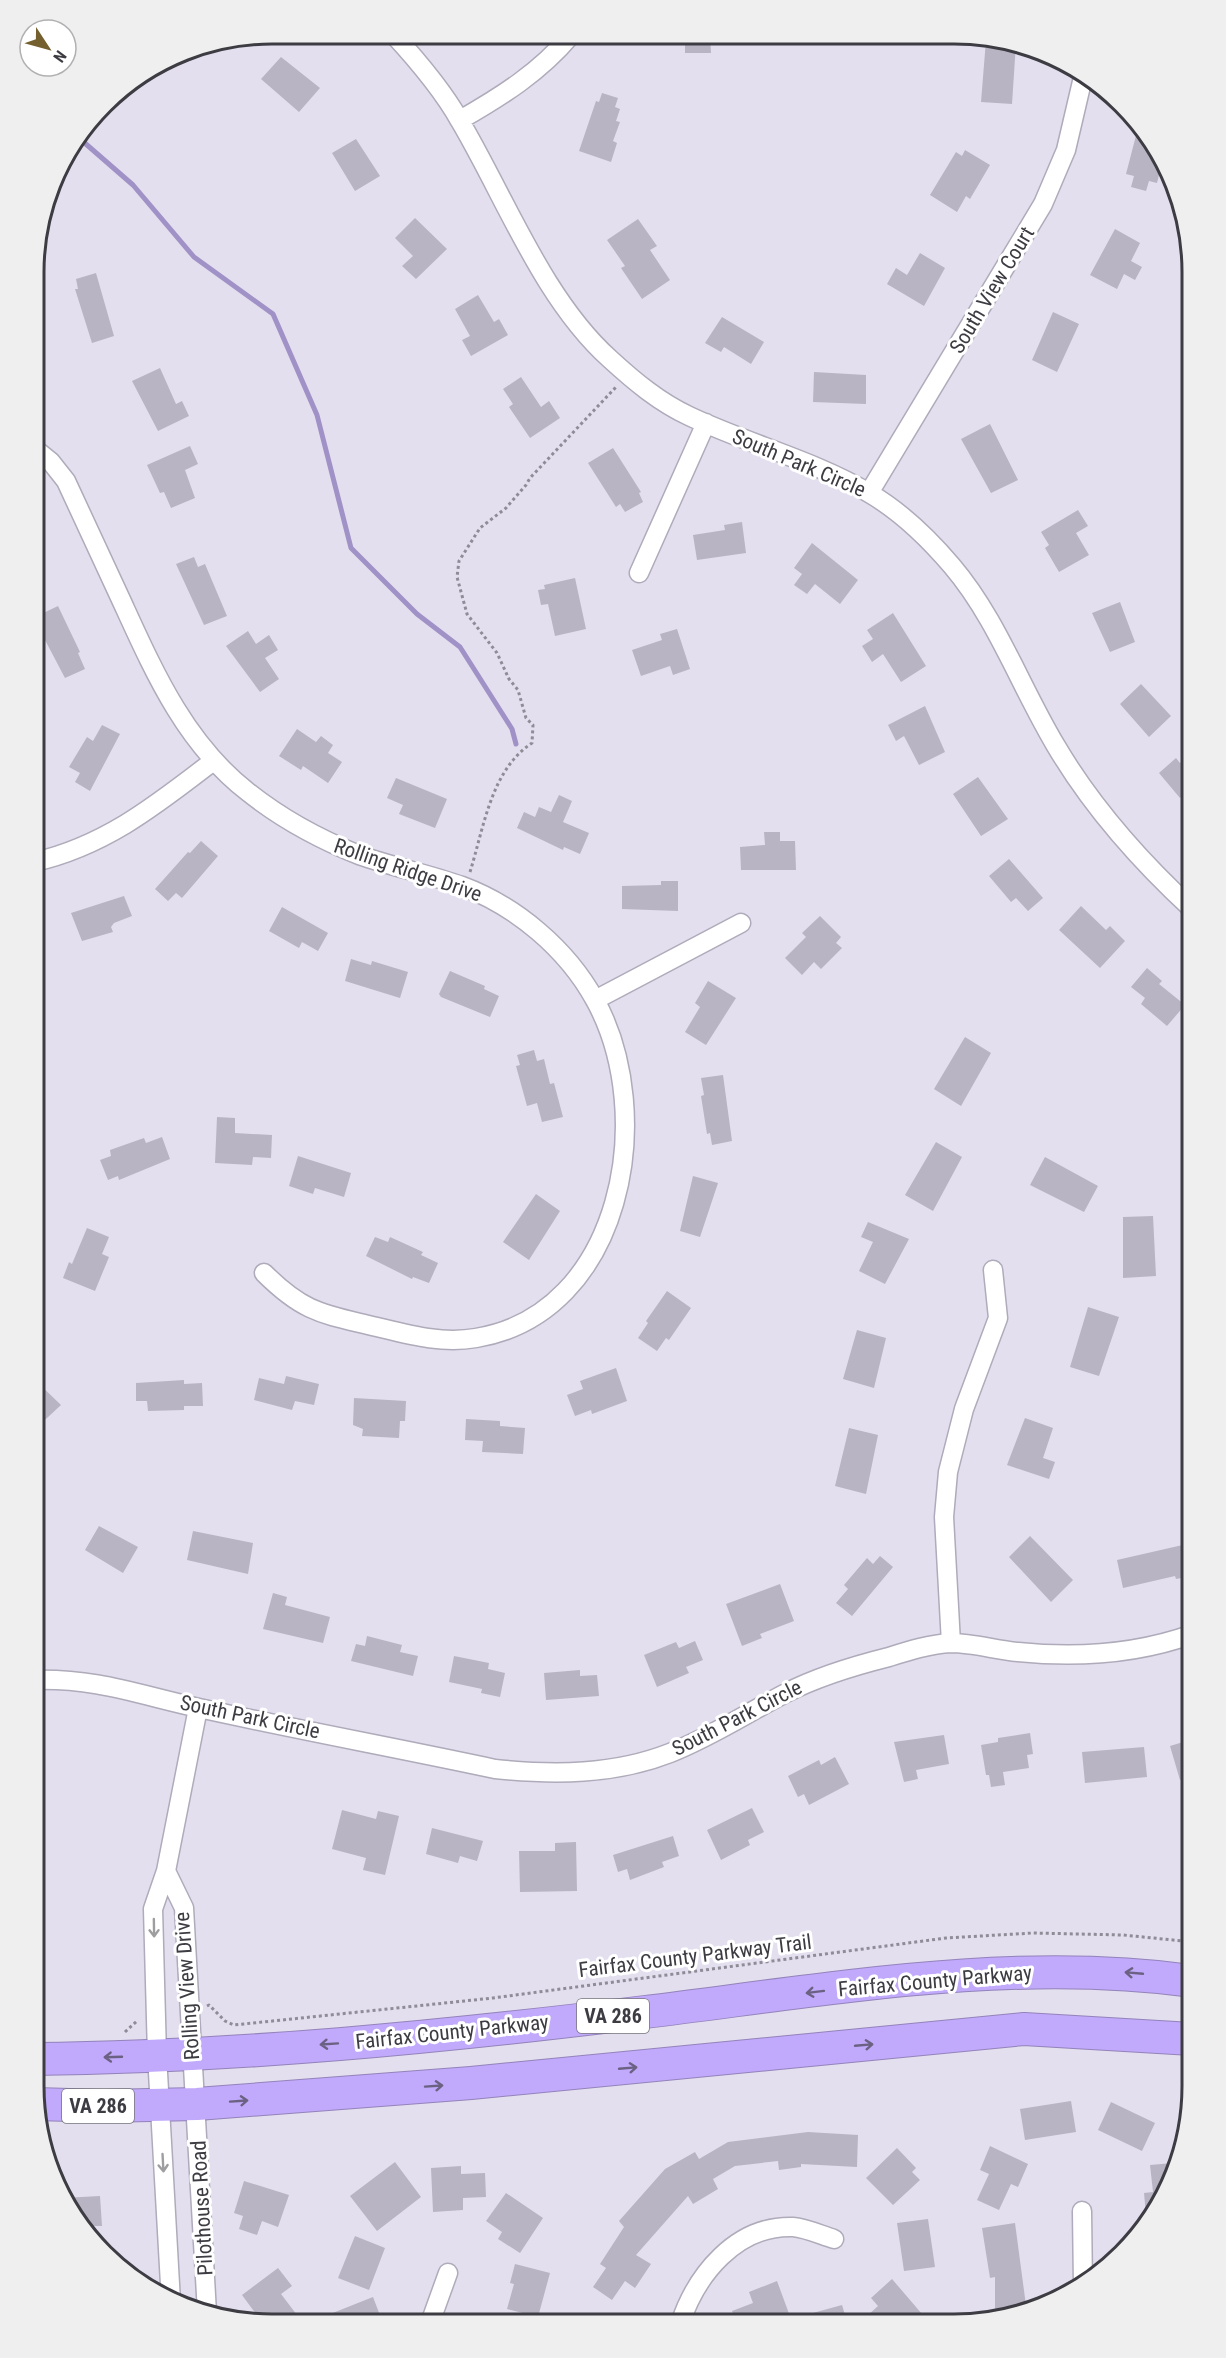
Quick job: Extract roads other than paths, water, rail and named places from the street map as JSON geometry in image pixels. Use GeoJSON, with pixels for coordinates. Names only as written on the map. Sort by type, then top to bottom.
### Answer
{"type":"FeatureCollection","features":[{"type":"Feature","properties":{"kind":"highway","name":"Fairfax County Parkway"},"geometry":{"type":"LineString","coordinates":[[44,2059],[192,2054],[366,2041],[606,2017],[975,1974],[1054,1971],[1133,1972],[1182,1979]]}},
{"type":"Feature","properties":{"kind":"highway","name":"VA 286"},"geometry":{"type":"LineString","coordinates":[[44,2104],[196,2104],[494,2081],[1024,2029],[1182,2038]]}},
{"type":"Feature","properties":{"kind":"street","name":"South Park Circle"},"geometry":{"type":"LineString","coordinates":[[401,44],[431,79],[460,120],[498,192],[565,306],[606,356],[661,400],[706,423],[838,477],[869,493],[888,506],[934,547],[969,588],[990,620],[1058,750],[1095,803],[1134,851],[1182,899]]}},
{"type":"Feature","properties":{"kind":"street"},"geometry":{"type":"LineString","coordinates":[[460,120],[504,96],[532,75],[562,44]]}},
{"type":"Feature","properties":{"kind":"street","name":"South View Court"},"geometry":{"type":"LineString","coordinates":[[869,493],[1043,204],[1066,150],[1081,82]]}},
{"type":"Feature","properties":{"kind":"street"},"geometry":{"type":"LineString","coordinates":[[639,573],[706,423]]}},
{"type":"Feature","properties":{"kind":"street","name":"Rolling Ridge Drive"},"geometry":{"type":"LineString","coordinates":[[44,456],[66,481],[153,670],[178,714],[212,762],[254,797],[322,840],[363,856],[465,888],[505,907],[531,926],[555,947],[595,1000],[609,1031],[621,1072],[625,1111],[624,1149],[616,1195],[599,1242],[568,1290],[554,1304],[524,1323],[490,1335],[440,1340],[417,1337],[314,1311],[287,1296],[264,1273]]}},
{"type":"Feature","properties":{"kind":"street"},"geometry":{"type":"LineString","coordinates":[[44,860],[107,837],[148,812],[212,762]]}},
{"type":"Feature","properties":{"kind":"street"},"geometry":{"type":"LineString","coordinates":[[595,1000],[741,923]]}},
{"type":"Feature","properties":{"kind":"street"},"geometry":{"type":"LineString","coordinates":[[951,1643],[944,1517],[948,1472],[964,1409],[998,1318],[993,1270]]}},
{"type":"Feature","properties":{"kind":"street","name":"South Park Circle"},"geometry":{"type":"LineString","coordinates":[[44,1680],[63,1679],[112,1685],[198,1708],[495,1769],[537,1773],[583,1773],[624,1767],[668,1754],[713,1734],[818,1678],[913,1650],[951,1643],[1019,1652],[1085,1654],[1152,1646],[1182,1637]]}},
{"type":"Feature","properties":{"kind":"street","name":"Rolling View Drive"},"geometry":{"type":"LineString","coordinates":[[160,2105],[153,1909],[166,1871],[198,1708]]}},
{"type":"Feature","properties":{"kind":"street","name":"Rolling View Drive"},"geometry":{"type":"LineString","coordinates":[[166,1871],[184,1908],[196,2104]]}},
{"type":"Feature","properties":{"kind":"street","name":"Pilothouse Road"},"geometry":{"type":"LineString","coordinates":[[196,2104],[207,2305]]}},
{"type":"Feature","properties":{"kind":"street","name":"Pilothouse Road"},"geometry":{"type":"LineString","coordinates":[[160,2105],[170,2291]]}},
{"type":"Feature","properties":{"kind":"street"},"geometry":{"type":"LineString","coordinates":[[1082,2211],[1083,2275]]}},
{"type":"Feature","properties":{"kind":"street"},"geometry":{"type":"LineString","coordinates":[[683,2314],[689,2298],[716,2260],[758,2233],[777,2228],[799,2228],[834,2239]]}},
{"type":"Feature","properties":{"kind":"street"},"geometry":{"type":"LineString","coordinates":[[434,2314],[448,2273]]}},
{"type":"Feature","properties":{"kind":"waterway"},"geometry":{"type":"LineString","coordinates":[[84,142],[133,185],[194,257],[273,314],[317,415],[351,548],[417,614],[460,647],[512,729],[516,744]]}}]}
